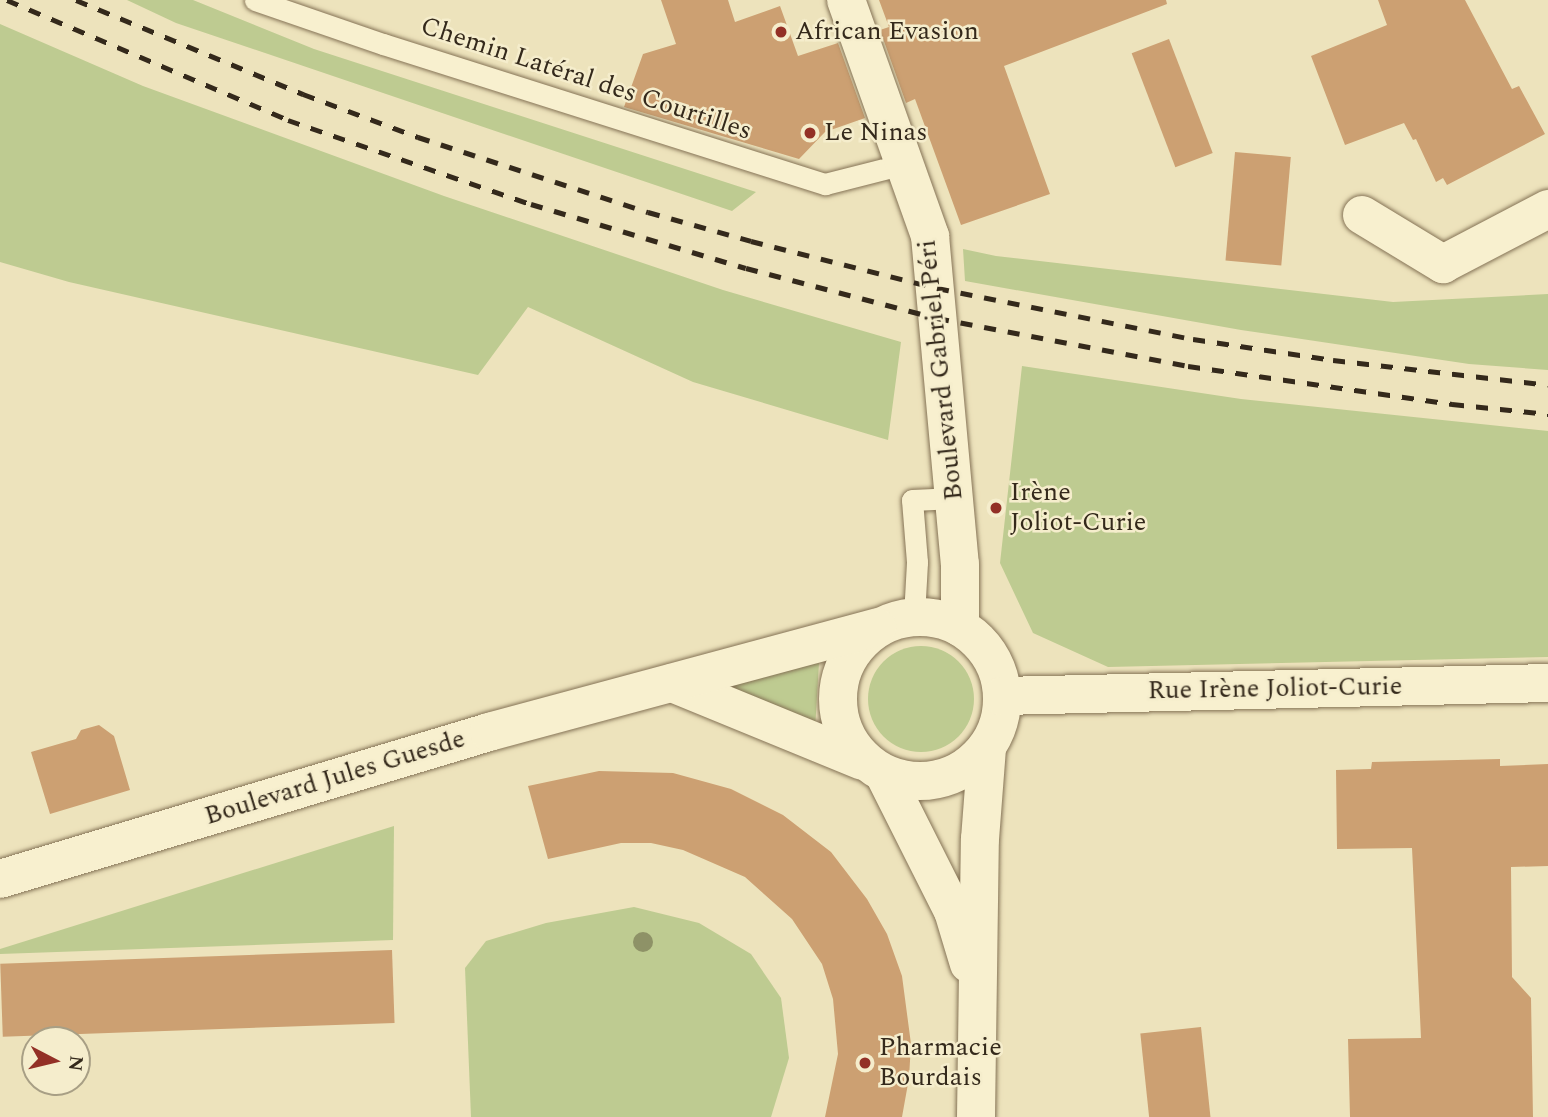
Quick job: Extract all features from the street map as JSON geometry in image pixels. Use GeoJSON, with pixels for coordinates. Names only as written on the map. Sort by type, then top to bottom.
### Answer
{"type":"FeatureCollection","features":[{"type":"Feature","properties":{"kind":"street","name":"Boulevard Gabriel Péri"},"geometry":{"type":"LineString","coordinates":[[846,0],[930,236],[955,498],[960,627]]}},
{"type":"Feature","properties":{"kind":"street"},"geometry":{"type":"LineString","coordinates":[[1362,215],[1443,264],[1548,209]]}},
{"type":"Feature","properties":{"kind":"street"},"geometry":{"type":"LineString","coordinates":[[672,683],[873,769],[912,784],[941,781],[966,769],[987,748],[999,724],[1002,696],[996,669],[981,645],[960,627],[938,619],[914,616],[877,627],[854,647],[842,668],[836,690],[873,769],[953,911],[978,993]]}},
{"type":"Feature","properties":{"kind":"street","name":"Boulevard Jules Guesde"},"geometry":{"type":"LineString","coordinates":[[0,879],[489,732],[877,627]]}},
{"type":"Feature","properties":{"kind":"street","name":"Rue Irène Joliot-Curie"},"geometry":{"type":"LineString","coordinates":[[1002,696],[1548,683]]}},
{"type":"Feature","properties":{"kind":"street"},"geometry":{"type":"LineString","coordinates":[[976,1117],[980,839],[987,748]]}},
{"type":"Feature","properties":{"kind":"lane","name":"Chemin Latéral des Courtilles"},"geometry":{"type":"LineString","coordinates":[[255,0],[396,48],[825,184],[904,164]]}},
{"type":"Feature","properties":{"kind":"lane"},"geometry":{"type":"LineString","coordinates":[[914,616],[917,562],[912,500],[955,498]]}},
{"type":"Feature","properties":{"kind":"green space"},"geometry":{"type":"Polygon","coordinates":[[[127,0],[193,0],[314,49],[756,192],[732,211],[176,23],[127,0]]]}},
{"type":"Feature","properties":{"kind":"green space"},"geometry":{"type":"Polygon","coordinates":[[[0,24],[143,86],[444,196],[723,290],[901,342],[888,440],[693,382],[528,307],[478,375],[69,282],[0,262],[0,24]]]}},
{"type":"Feature","properties":{"kind":"green space"},"geometry":{"type":"Polygon","coordinates":[[[963,249],[996,256],[1393,302],[1548,294],[1548,370],[1469,364],[1241,330],[965,281],[963,249]]]}},
{"type":"Feature","properties":{"kind":"green space"},"geometry":{"type":"Polygon","coordinates":[[[1022,366],[1241,399],[1548,431],[1548,657],[1108,667],[1033,633],[1000,563],[1022,366]]]}},
{"type":"Feature","properties":{"kind":"green space"},"geometry":{"type":"Polygon","coordinates":[[[921,646],[941,650],[959,661],[970,679],[974,699],[970,719],[959,737],[941,748],[921,752],[901,748],[883,737],[872,719],[868,699],[872,679],[883,661],[901,650],[921,646]]]}},
{"type":"Feature","properties":{"kind":"green space"},"geometry":{"type":"Polygon","coordinates":[[[819,663],[815,729],[718,681],[819,663]]]}},
{"type":"Feature","properties":{"kind":"green space"},"geometry":{"type":"Polygon","coordinates":[[[394,826],[393,940],[0,954],[0,949],[394,826]]]}},
{"type":"Feature","properties":{"kind":"green space"},"geometry":{"type":"Polygon","coordinates":[[[634,907],[699,923],[751,954],[781,998],[789,1058],[771,1117],[471,1117],[465,968],[486,941],[546,923],[634,907]]]}},
{"type":"Feature","properties":{"kind":"building"},"geometry":{"type":"Polygon","coordinates":[[[661,0],[728,0],[735,22],[780,6],[798,56],[838,43],[865,118],[825,132],[799,159],[624,107],[643,54],[676,44],[661,0]]]}},
{"type":"Feature","properties":{"kind":"building"},"geometry":{"type":"Polygon","coordinates":[[[879,0],[1166,0],[1167,4],[1004,66],[1050,194],[961,225],[915,99],[906,103],[880,30],[889,27],[879,0]]]}},
{"type":"Feature","properties":{"kind":"building"},"geometry":{"type":"Polygon","coordinates":[[[1378,0],[1465,0],[1512,89],[1519,86],[1545,134],[1447,185],[1443,178],[1436,182],[1416,139],[1413,140],[1404,123],[1345,145],[1311,56],[1387,25],[1378,0]]]}},
{"type":"Feature","properties":{"kind":"building"},"geometry":{"type":"Polygon","coordinates":[[[1169,39],[1213,153],[1175,167],[1132,53],[1169,39]]]}},
{"type":"Feature","properties":{"kind":"building"},"geometry":{"type":"Polygon","coordinates":[[[1235,152],[1291,157],[1281,265],[1226,261],[1235,152]]]}},
{"type":"Feature","properties":{"kind":"building"},"geometry":{"type":"Polygon","coordinates":[[[99,725],[114,736],[130,790],[50,814],[31,752],[76,739],[81,730],[99,725]]]}},
{"type":"Feature","properties":{"kind":"building"},"geometry":{"type":"Polygon","coordinates":[[[1500,759],[1500,766],[1548,764],[1548,866],[1511,867],[1512,977],[1531,998],[1533,1117],[1350,1117],[1348,1039],[1421,1038],[1412,848],[1337,849],[1336,770],[1371,769],[1372,762],[1500,759]]]}},
{"type":"Feature","properties":{"kind":"building"},"geometry":{"type":"Polygon","coordinates":[[[599,771],[673,773],[731,789],[783,815],[831,852],[867,899],[887,934],[902,976],[911,1044],[909,1078],[902,1117],[825,1117],[838,1054],[833,999],[822,964],[792,919],[745,877],[683,850],[651,843],[621,843],[548,859],[528,786],[599,771]]]}},
{"type":"Feature","properties":{"kind":"building"},"geometry":{"type":"Polygon","coordinates":[[[392,950],[395,1023],[91,1034],[91,1026],[21,1026],[21,1036],[3,1037],[0,964],[392,950]]]}},
{"type":"Feature","properties":{"kind":"building"},"geometry":{"type":"Polygon","coordinates":[[[1201,1027],[1210,1117],[1149,1117],[1140,1033],[1201,1027]]]}},
{"type":"Feature","properties":{"kind":"railway"},"geometry":{"type":"LineString","coordinates":[[7,0],[288,120],[531,204],[746,268],[937,318],[1188,366],[1452,404],[1548,414]]}},
{"type":"Feature","properties":{"kind":"railway"},"geometry":{"type":"LineString","coordinates":[[76,0],[303,94],[418,137],[648,212],[751,241],[937,288],[1193,339],[1333,360],[1548,385]]}},
{"type":"Feature","properties":{"kind":"place","name":"African Evasion"},"geometry":{"type":"Point","coordinates":[781,32]}},
{"type":"Feature","properties":{"kind":"place","name":"Le Ninas"},"geometry":{"type":"Point","coordinates":[810,133]}},
{"type":"Feature","properties":{"kind":"place","name":"Irène Joliot-Curie"},"geometry":{"type":"Point","coordinates":[996,508]}},
{"type":"Feature","properties":{"kind":"place","name":"Pharmacie Bourdais"},"geometry":{"type":"Point","coordinates":[865,1063]}}]}
